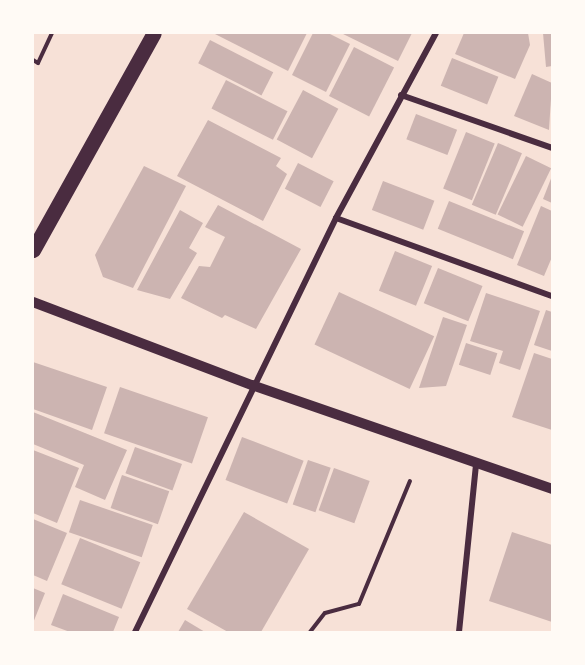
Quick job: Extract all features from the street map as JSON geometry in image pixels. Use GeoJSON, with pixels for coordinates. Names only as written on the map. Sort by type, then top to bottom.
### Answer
{"type":"FeatureCollection","features":[{"type":"Feature","properties":{"kind":"main road"},"geometry":{"type":"LineString","coordinates":[[33,250],[154,33]]}},
{"type":"Feature","properties":{"kind":"street"},"geometry":{"type":"LineString","coordinates":[[135,632],[252,385],[336,218],[436,33]]}},
{"type":"Feature","properties":{"kind":"street"},"geometry":{"type":"LineString","coordinates":[[401,94],[552,148]]}},
{"type":"Feature","properties":{"kind":"street"},"geometry":{"type":"LineString","coordinates":[[336,218],[552,297]]}},
{"type":"Feature","properties":{"kind":"street"},"geometry":{"type":"LineString","coordinates":[[33,302],[252,385],[552,489]]}},
{"type":"Feature","properties":{"kind":"street"},"geometry":{"type":"LineString","coordinates":[[459,632],[476,464]]}},
{"type":"Feature","properties":{"kind":"path"},"geometry":{"type":"LineString","coordinates":[[33,60],[38,63],[52,33]]}},
{"type":"Feature","properties":{"kind":"path"},"geometry":{"type":"LineString","coordinates":[[310,632],[325,613],[360,604],[410,481]]}},
{"type":"Feature","properties":{"kind":"building"},"geometry":{"type":"Polygon","coordinates":[[[213,33],[307,33],[288,71],[213,33]]]}},
{"type":"Feature","properties":{"kind":"building"},"geometry":{"type":"Polygon","coordinates":[[[313,33],[328,33],[350,44],[326,92],[292,75],[313,33]]]}},
{"type":"Feature","properties":{"kind":"building"},"geometry":{"type":"Polygon","coordinates":[[[341,33],[412,33],[398,61],[341,33]]]}},
{"type":"Feature","properties":{"kind":"building"},"geometry":{"type":"Polygon","coordinates":[[[464,33],[528,33],[530,45],[515,79],[455,54],[464,33]]]}},
{"type":"Feature","properties":{"kind":"building"},"geometry":{"type":"Polygon","coordinates":[[[543,33],[552,33],[552,66],[546,67],[543,33]]]}},
{"type":"Feature","properties":{"kind":"building"},"geometry":{"type":"Polygon","coordinates":[[[210,40],[273,72],[261,95],[198,63],[210,40]]]}},
{"type":"Feature","properties":{"kind":"building"},"geometry":{"type":"Polygon","coordinates":[[[354,47],[394,67],[369,116],[329,96],[354,47]]]}},
{"type":"Feature","properties":{"kind":"building"},"geometry":{"type":"Polygon","coordinates":[[[452,58],[498,77],[487,105],[441,86],[452,58]]]}},
{"type":"Feature","properties":{"kind":"building"},"geometry":{"type":"Polygon","coordinates":[[[532,74],[552,83],[549,130],[514,116],[532,74]]]}},
{"type":"Feature","properties":{"kind":"building"},"geometry":{"type":"Polygon","coordinates":[[[226,80],[287,111],[273,140],[211,109],[226,80]]]}},
{"type":"Feature","properties":{"kind":"building"},"geometry":{"type":"Polygon","coordinates":[[[303,90],[338,109],[312,158],[277,139],[303,90]]]}},
{"type":"Feature","properties":{"kind":"building"},"geometry":{"type":"Polygon","coordinates":[[[416,114],[457,130],[447,155],[406,139],[416,114]]]}},
{"type":"Feature","properties":{"kind":"building"},"geometry":{"type":"Polygon","coordinates":[[[208,120],[281,158],[276,166],[287,174],[263,221],[177,176],[208,120]]]}},
{"type":"Feature","properties":{"kind":"building"},"geometry":{"type":"Polygon","coordinates":[[[466,132],[495,144],[472,200],[443,189],[466,132]]]}},
{"type":"Feature","properties":{"kind":"building"},"geometry":{"type":"Polygon","coordinates":[[[498,143],[522,153],[496,215],[472,205],[498,143]]]}},
{"type":"Feature","properties":{"kind":"building"},"geometry":{"type":"Polygon","coordinates":[[[526,156],[551,168],[523,227],[498,214],[526,156]]]}},
{"type":"Feature","properties":{"kind":"building"},"geometry":{"type":"Polygon","coordinates":[[[298,163],[334,181],[320,207],[285,189],[298,163]]]}},
{"type":"Feature","properties":{"kind":"building"},"geometry":{"type":"Polygon","coordinates":[[[144,166],[186,186],[133,288],[103,277],[95,255],[144,166]]]}},
{"type":"Feature","properties":{"kind":"building"},"geometry":{"type":"Polygon","coordinates":[[[552,176],[552,203],[543,199],[552,176]]]}},
{"type":"Feature","properties":{"kind":"building"},"geometry":{"type":"Polygon","coordinates":[[[383,181],[434,201],[423,230],[372,210],[383,181]]]}},
{"type":"Feature","properties":{"kind":"building"},"geometry":{"type":"Polygon","coordinates":[[[449,201],[524,231],[513,259],[438,229],[449,201]]]}},
{"type":"Feature","properties":{"kind":"building"},"geometry":{"type":"Polygon","coordinates":[[[218,205],[301,249],[256,329],[225,315],[222,318],[181,298],[199,266],[210,267],[225,237],[205,227],[218,205]]]}},
{"type":"Feature","properties":{"kind":"building"},"geometry":{"type":"Polygon","coordinates":[[[541,206],[552,211],[552,257],[544,276],[517,265],[541,206]]]}},
{"type":"Feature","properties":{"kind":"building"},"geometry":{"type":"Polygon","coordinates":[[[180,210],[203,223],[189,248],[197,253],[170,299],[137,290],[180,210]]]}},
{"type":"Feature","properties":{"kind":"building"},"geometry":{"type":"Polygon","coordinates":[[[395,251],[432,266],[416,306],[379,291],[395,251]]]}},
{"type":"Feature","properties":{"kind":"building"},"geometry":{"type":"Polygon","coordinates":[[[438,268],[483,286],[468,321],[424,303],[438,268]]]}},
{"type":"Feature","properties":{"kind":"building"},"geometry":{"type":"Polygon","coordinates":[[[339,292],[434,336],[410,389],[314,345],[339,292]]]}},
{"type":"Feature","properties":{"kind":"building"},"geometry":{"type":"Polygon","coordinates":[[[486,293],[540,311],[520,370],[499,363],[503,351],[470,341],[486,293]]]}},
{"type":"Feature","properties":{"kind":"building"},"geometry":{"type":"Polygon","coordinates":[[[546,310],[552,312],[552,351],[534,345],[546,310]]]}},
{"type":"Feature","properties":{"kind":"building"},"geometry":{"type":"Polygon","coordinates":[[[443,317],[467,325],[446,386],[419,388],[443,317]]]}},
{"type":"Feature","properties":{"kind":"building"},"geometry":{"type":"Polygon","coordinates":[[[466,343],[497,353],[490,375],[459,365],[466,343]]]}},
{"type":"Feature","properties":{"kind":"building"},"geometry":{"type":"Polygon","coordinates":[[[534,353],[552,359],[552,430],[512,417],[534,353]]]}},
{"type":"Feature","properties":{"kind":"building"},"geometry":{"type":"Polygon","coordinates":[[[33,362],[107,387],[92,430],[33,409],[33,362]]]}},
{"type":"Feature","properties":{"kind":"building"},"geometry":{"type":"Polygon","coordinates":[[[120,387],[208,417],[192,464],[104,433],[120,387]]]}},
{"type":"Feature","properties":{"kind":"building"},"geometry":{"type":"Polygon","coordinates":[[[33,412],[127,450],[105,500],[75,487],[84,465],[33,444],[33,412]]]}},
{"type":"Feature","properties":{"kind":"building"},"geometry":{"type":"Polygon","coordinates":[[[242,437],[304,461],[287,504],[226,480],[242,437]]]}},
{"type":"Feature","properties":{"kind":"building"},"geometry":{"type":"Polygon","coordinates":[[[135,447],[182,464],[172,490],[125,473],[135,447]]]}},
{"type":"Feature","properties":{"kind":"building"},"geometry":{"type":"Polygon","coordinates":[[[33,450],[79,468],[57,523],[33,513],[33,450]]]}},
{"type":"Feature","properties":{"kind":"building"},"geometry":{"type":"Polygon","coordinates":[[[308,460],[331,468],[315,512],[293,504],[308,460]]]}},
{"type":"Feature","properties":{"kind":"building"},"geometry":{"type":"Polygon","coordinates":[[[334,468],[370,481],[354,523],[319,510],[334,468]]]}},
{"type":"Feature","properties":{"kind":"building"},"geometry":{"type":"Polygon","coordinates":[[[122,475],[169,491],[158,524],[111,508],[122,475]]]}},
{"type":"Feature","properties":{"kind":"building"},"geometry":{"type":"Polygon","coordinates":[[[80,500],[153,525],[142,557],[69,532],[80,500]]]}},
{"type":"Feature","properties":{"kind":"building"},"geometry":{"type":"Polygon","coordinates":[[[244,512],[309,549],[261,632],[228,632],[187,609],[244,512]]]}},
{"type":"Feature","properties":{"kind":"building"},"geometry":{"type":"Polygon","coordinates":[[[33,519],[67,533],[47,581],[33,575],[33,519]]]}},
{"type":"Feature","properties":{"kind":"building"},"geometry":{"type":"Polygon","coordinates":[[[512,532],[552,545],[552,622],[489,601],[512,532]]]}},
{"type":"Feature","properties":{"kind":"building"},"geometry":{"type":"Polygon","coordinates":[[[80,538],[140,562],[122,609],[61,584],[80,538]]]}},
{"type":"Feature","properties":{"kind":"building"},"geometry":{"type":"Polygon","coordinates":[[[33,588],[45,593],[33,623],[33,588]]]}},
{"type":"Feature","properties":{"kind":"building"},"geometry":{"type":"Polygon","coordinates":[[[63,594],[119,617],[113,632],[70,632],[51,625],[63,594]]]}},
{"type":"Feature","properties":{"kind":"building"},"geometry":{"type":"Polygon","coordinates":[[[185,620],[205,632],[178,632],[185,620]]]}}]}
